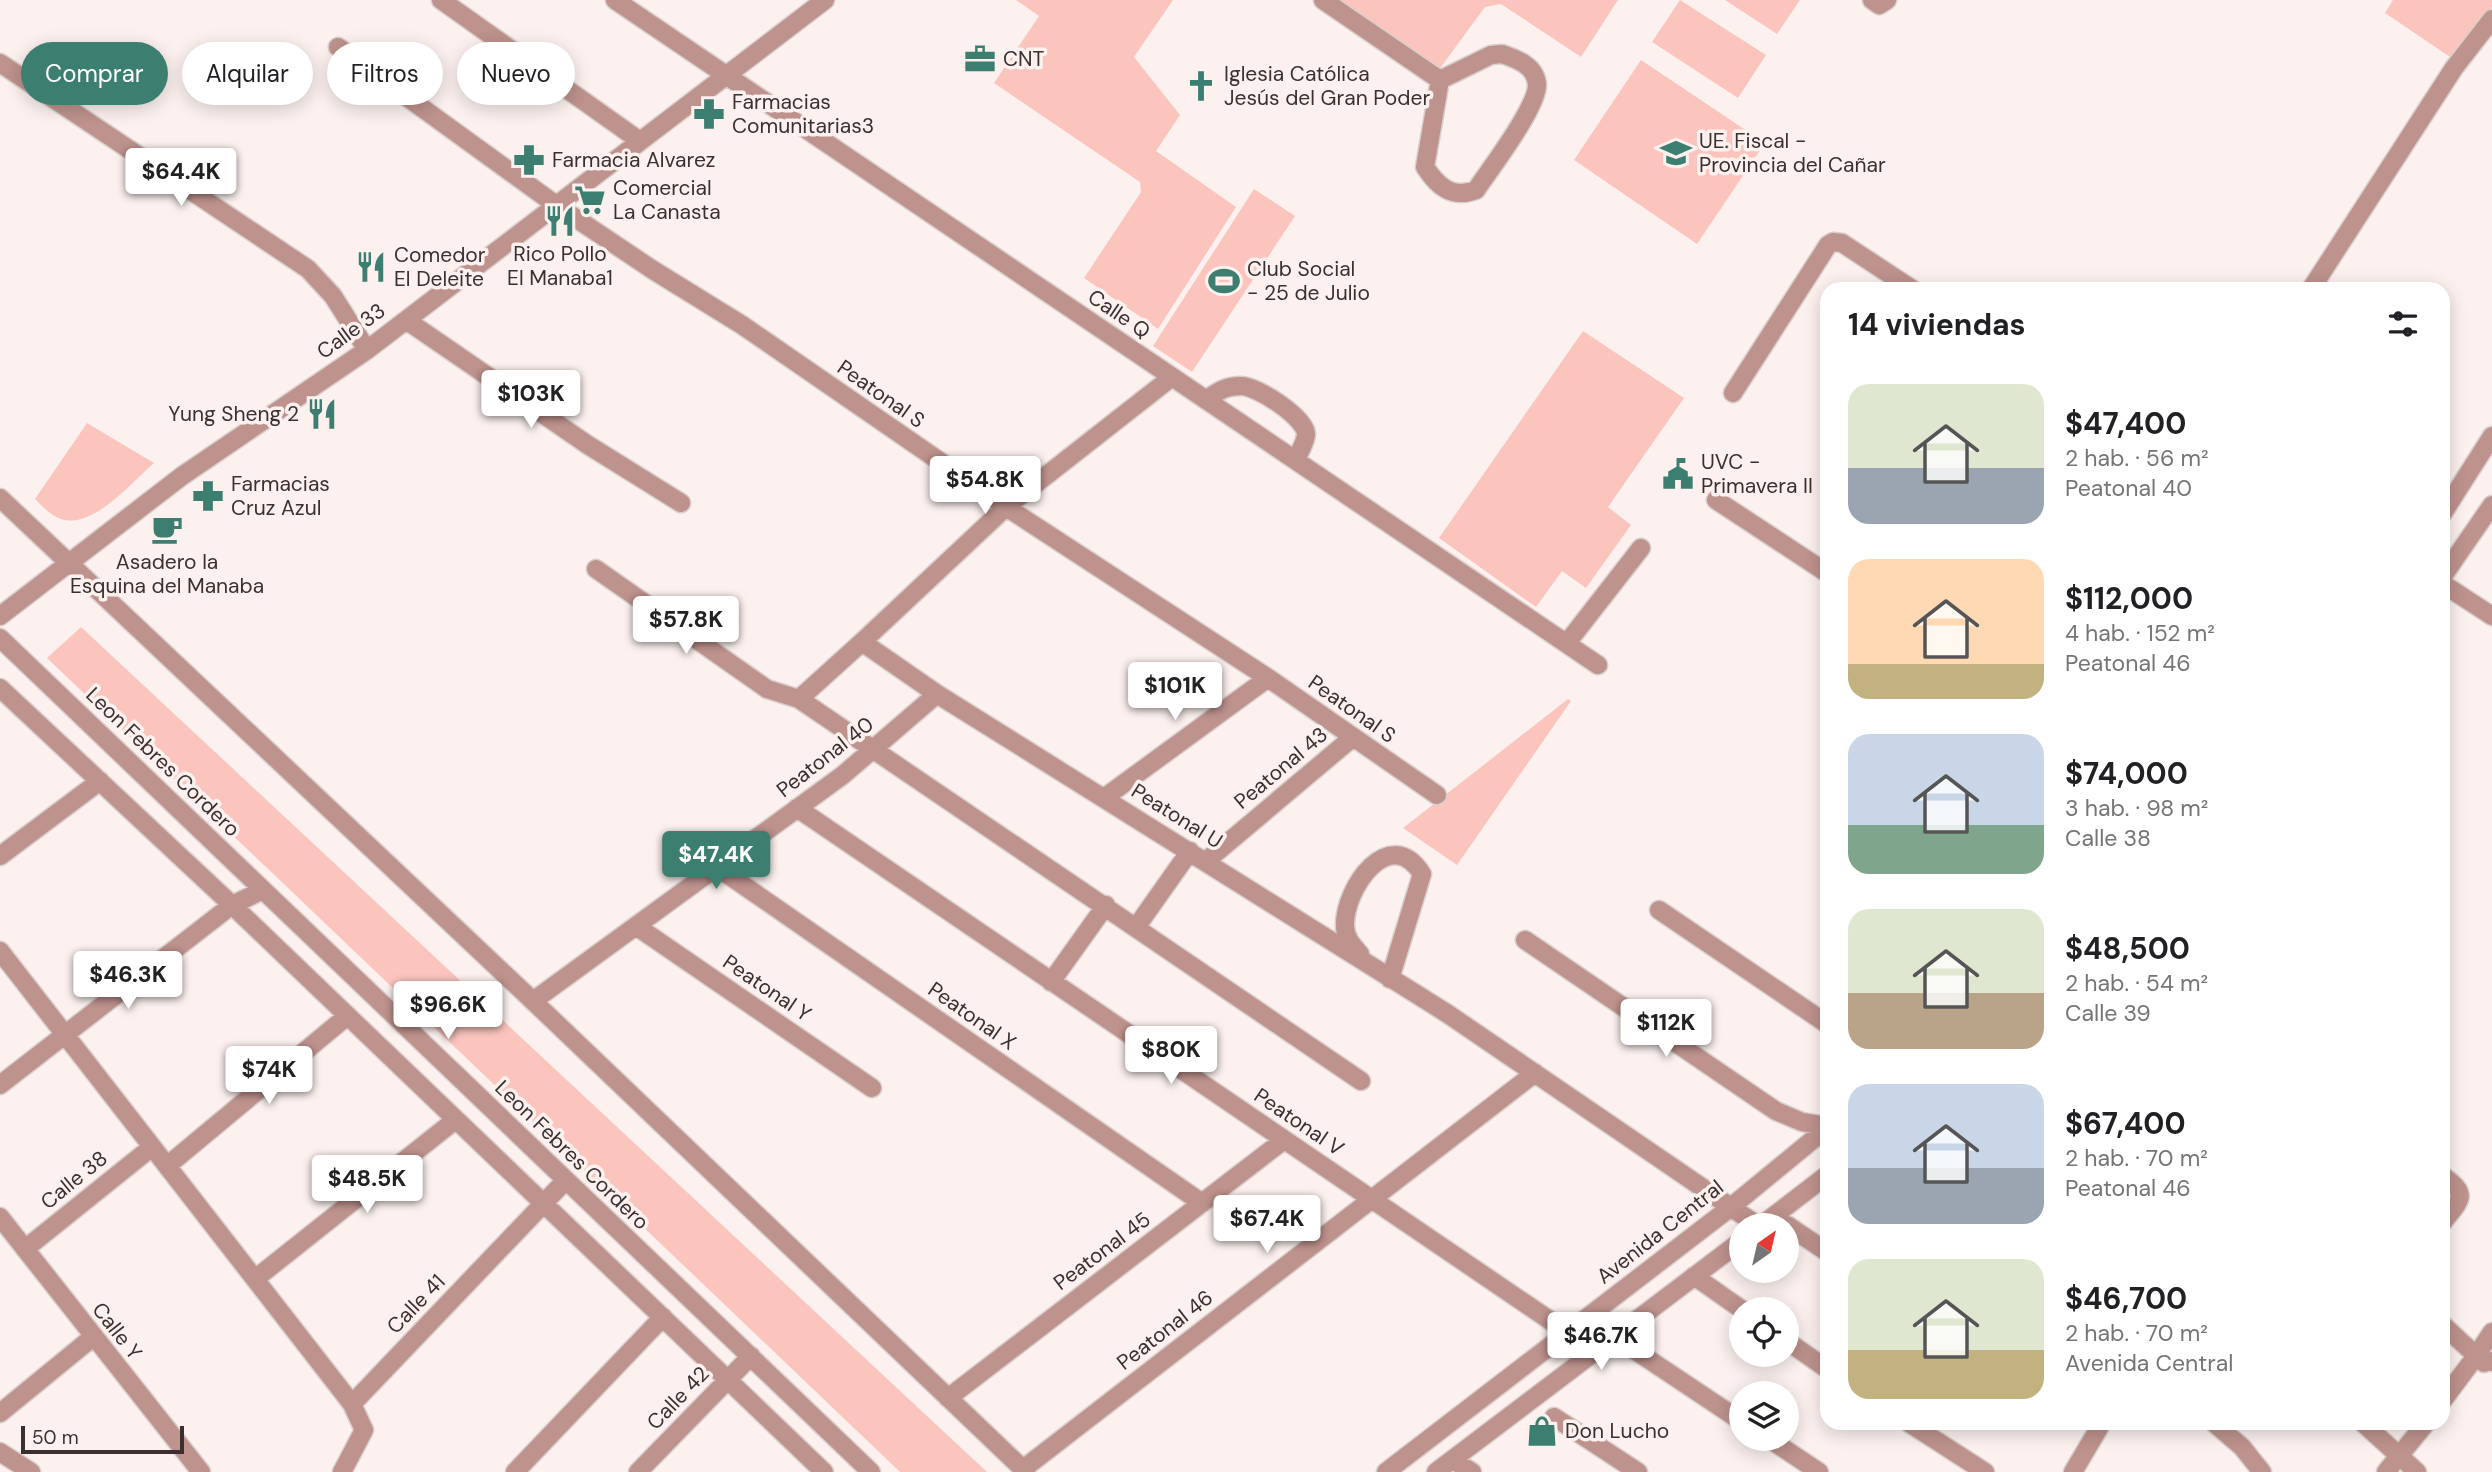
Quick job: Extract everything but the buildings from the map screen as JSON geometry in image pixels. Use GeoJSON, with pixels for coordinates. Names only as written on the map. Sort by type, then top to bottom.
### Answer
{"type":"FeatureCollection","features":[{"type":"Feature","properties":{"kind":"street"},"geometry":{"type":"LineString","coordinates":[[441,0],[640,141]]}},
{"type":"Feature","properties":{"kind":"street","name":"Calle Q"},"geometry":{"type":"LineString","coordinates":[[615,0],[1598,665]]}},
{"type":"Feature","properties":{"kind":"street","name":"Calle 33"},"geometry":{"type":"LineString","coordinates":[[0,616],[182,476],[367,350],[825,0]]}},
{"type":"Feature","properties":{"kind":"street"},"geometry":{"type":"LineString","coordinates":[[1323,0],[1440,80]]}},
{"type":"Feature","properties":{"kind":"street"},"geometry":{"type":"LineString","coordinates":[[1872,0],[1879,5],[1887,0]]}},
{"type":"Feature","properties":{"kind":"street"},"geometry":{"type":"LineString","coordinates":[[2316,282],[2439,90],[2492,19]]}},
{"type":"Feature","properties":{"kind":"street"},"geometry":{"type":"LineString","coordinates":[[1502,54],[1521,60],[1533,72],[1537,86],[1525,118],[1476,190],[1464,194],[1447,191],[1435,183],[1425,167],[1440,80],[1491,55],[1502,54]]}},
{"type":"Feature","properties":{"kind":"street"},"geometry":{"type":"LineString","coordinates":[[0,63],[308,269],[333,296],[367,350]]}},
{"type":"Feature","properties":{"kind":"street","name":"Peatonal S"},"geometry":{"type":"LineString","coordinates":[[418,105],[556,205],[742,326],[1006,508],[1268,678],[1437,795]]}},
{"type":"Feature","properties":{"kind":"street"},"geometry":{"type":"LineString","coordinates":[[1733,393],[1828,245],[1833,242],[1842,243],[1902,282]]}},
{"type":"Feature","properties":{"kind":"street"},"geometry":{"type":"LineString","coordinates":[[406,320],[588,445],[681,503]]}},
{"type":"Feature","properties":{"kind":"street"},"geometry":{"type":"LineString","coordinates":[[799,699],[1006,508],[1172,377]]}},
{"type":"Feature","properties":{"kind":"street"},"geometry":{"type":"LineString","coordinates":[[1206,400],[1223,388],[1245,386],[1267,396],[1303,425],[1306,435],[1296,460]]}},
{"type":"Feature","properties":{"kind":"street"},"geometry":{"type":"LineString","coordinates":[[2450,502],[2492,436]]}},
{"type":"Feature","properties":{"kind":"street"},"geometry":{"type":"LineString","coordinates":[[0,498],[533,1001],[1024,1470]]}},
{"type":"Feature","properties":{"kind":"street"},"geometry":{"type":"LineString","coordinates":[[1716,500],[1820,568]]}},
{"type":"Feature","properties":{"kind":"street"},"geometry":{"type":"LineString","coordinates":[[2450,566],[2492,505]]}},
{"type":"Feature","properties":{"kind":"street"},"geometry":{"type":"LineString","coordinates":[[1567,643],[1641,548]]}},
{"type":"Feature","properties":{"kind":"street"},"geometry":{"type":"LineString","coordinates":[[596,569],[767,689],[799,699],[1137,926],[1361,1081]]}},
{"type":"Feature","properties":{"kind":"street"},"geometry":{"type":"LineString","coordinates":[[2450,589],[2492,617]]}},
{"type":"Feature","properties":{"kind":"street","name":"Leon Febres Cordero"},"geometry":{"type":"LineString","coordinates":[[0,638],[871,1472]]}},
{"type":"Feature","properties":{"kind":"street","name":"Peatonal U"},"geometry":{"type":"LineString","coordinates":[[862,642],[937,694],[1390,976]]}},
{"type":"Feature","properties":{"kind":"street"},"geometry":{"type":"LineString","coordinates":[[1104,797],[1268,678]]}},
{"type":"Feature","properties":{"kind":"street"},"geometry":{"type":"LineString","coordinates":[[0,688],[232,905],[454,1121],[729,1378],[824,1472]]}},
{"type":"Feature","properties":{"kind":"street","name":"Peatonal 40"},"geometry":{"type":"LineString","coordinates":[[533,1001],[874,750],[937,694]]}},
{"type":"Feature","properties":{"kind":"street","name":"Peatonal 43"},"geometry":{"type":"LineString","coordinates":[[1206,861],[1352,738]]}},
{"type":"Feature","properties":{"kind":"street"},"geometry":{"type":"LineString","coordinates":[[0,856],[100,781]]}},
{"type":"Feature","properties":{"kind":"street","name":"Peatonal V"},"geometry":{"type":"LineString","coordinates":[[797,808],[1567,1332]]}},
{"type":"Feature","properties":{"kind":"street"},"geometry":{"type":"LineString","coordinates":[[1137,926],[1190,851]]}},
{"type":"Feature","properties":{"kind":"street"},"geometry":{"type":"LineString","coordinates":[[1390,976],[1422,874],[1414,861],[1401,854],[1389,855],[1359,879],[1349,903],[1345,927],[1350,943],[1390,976],[1731,1207],[1747,1213]]}},
{"type":"Feature","properties":{"kind":"street","name":"Peatonal X"},"geometry":{"type":"LineString","coordinates":[[717,867],[1202,1203]]}},
{"type":"Feature","properties":{"kind":"street"},"geometry":{"type":"LineString","coordinates":[[0,1085],[232,905],[263,890]]}},
{"type":"Feature","properties":{"kind":"street"},"geometry":{"type":"LineString","coordinates":[[1051,982],[1106,905]]}},
{"type":"Feature","properties":{"kind":"street"},"geometry":{"type":"LineString","coordinates":[[1659,910],[1820,1019]]}},
{"type":"Feature","properties":{"kind":"street","name":"Peatonal Y"},"geometry":{"type":"LineString","coordinates":[[636,926],[872,1088]]}},
{"type":"Feature","properties":{"kind":"street"},"geometry":{"type":"LineString","coordinates":[[1525,940],[1776,1111],[1802,1122],[1820,1126]]}},
{"type":"Feature","properties":{"kind":"street"},"geometry":{"type":"LineString","coordinates":[[0,951],[352,1404],[364,1430],[358,1448],[342,1472]]}},
{"type":"Feature","properties":{"kind":"street"},"geometry":{"type":"LineString","coordinates":[[167,1166],[346,1017]]}},
{"type":"Feature","properties":{"kind":"street","name":"Peatonal 46"},"geometry":{"type":"LineString","coordinates":[[1024,1470],[1535,1073]]}},
{"type":"Feature","properties":{"kind":"street"},"geometry":{"type":"LineString","coordinates":[[255,1279],[454,1121]]}},
{"type":"Feature","properties":{"kind":"street","name":"Avenida Central"},"geometry":{"type":"LineString","coordinates":[[1386,1472],[1731,1207],[1820,1133]]}},
{"type":"Feature","properties":{"kind":"street","name":"Peatonal 45"},"geometry":{"type":"LineString","coordinates":[[948,1398],[1284,1140]]}},
{"type":"Feature","properties":{"kind":"street","name":"Calle 38"},"geometry":{"type":"LineString","coordinates":[[25,1249],[152,1147]]}},
{"type":"Feature","properties":{"kind":"street","name":"Calle 41"},"geometry":{"type":"LineString","coordinates":[[352,1404],[565,1181]]}},
{"type":"Feature","properties":{"kind":"street"},"geometry":{"type":"LineString","coordinates":[[1784,1213],[1820,1181]]}},
{"type":"Feature","properties":{"kind":"street"},"geometry":{"type":"LineString","coordinates":[[2450,1181],[2458,1186],[2461,1194],[2460,1200],[2450,1213]]}},
{"type":"Feature","properties":{"kind":"street","name":"Calle Y"},"geometry":{"type":"LineString","coordinates":[[0,1217],[201,1472]]}},
{"type":"Feature","properties":{"kind":"street"},"geometry":{"type":"LineString","coordinates":[[1799,1237],[1820,1248]]}},
{"type":"Feature","properties":{"kind":"street"},"geometry":{"type":"LineString","coordinates":[[1436,1472],[1729,1250]]}},
{"type":"Feature","properties":{"kind":"street"},"geometry":{"type":"LineString","coordinates":[[1694,1276],[1729,1301]]}},
{"type":"Feature","properties":{"kind":"street"},"geometry":{"type":"LineString","coordinates":[[515,1472],[663,1317]]}},
{"type":"Feature","properties":{"kind":"street"},"geometry":{"type":"LineString","coordinates":[[2450,1331],[2484,1359],[2492,1371]]}},
{"type":"Feature","properties":{"kind":"street"},"geometry":{"type":"LineString","coordinates":[[2450,1393],[2484,1359],[2492,1332]]}},
{"type":"Feature","properties":{"kind":"street"},"geometry":{"type":"LineString","coordinates":[[0,1413],[93,1337]]}},
{"type":"Feature","properties":{"kind":"street"},"geometry":{"type":"LineString","coordinates":[[1615,1337],[1729,1413]]}},
{"type":"Feature","properties":{"kind":"street"},"geometry":{"type":"LineString","coordinates":[[1799,1349],[1820,1364]]}},
{"type":"Feature","properties":{"kind":"street","name":"Calle 42"},"geometry":{"type":"LineString","coordinates":[[638,1472],[751,1356]]}},
{"type":"Feature","properties":{"kind":"street"},"geometry":{"type":"LineString","coordinates":[[1554,1417],[1638,1472]]}},
{"type":"Feature","properties":{"kind":"street"},"geometry":{"type":"LineString","coordinates":[[1920,1430],[1984,1472]]}},
{"type":"Feature","properties":{"kind":"street"},"geometry":{"type":"LineString","coordinates":[[2075,1471],[2095,1430]]}},
{"type":"Feature","properties":{"kind":"street"},"geometry":{"type":"LineString","coordinates":[[2222,1430],[2242,1447],[2262,1472]]}},
{"type":"Feature","properties":{"kind":"street"},"geometry":{"type":"LineString","coordinates":[[2371,1430],[2417,1472]]}},
{"type":"Feature","properties":{"kind":"street"},"geometry":{"type":"LineString","coordinates":[[2386,1472],[2421,1430]]}},
{"type":"Feature","properties":{"kind":"street"},"geometry":{"type":"LineString","coordinates":[[1788,1451],[1819,1472]]}},
{"type":"Feature","properties":{"kind":"street"},"geometry":{"type":"LineString","coordinates":[[0,1452],[31,1472]]}},
{"type":"Feature","properties":{"kind":"street"},"geometry":{"type":"LineString","coordinates":[[1453,1460],[1472,1472]]}},
{"type":"Feature","properties":{"kind":"shaded area"},"geometry":{"type":"Polygon","coordinates":[[[1016,0],[1173,0],[1134,57],[1180,115],[1156,151],[1236,207],[1158,329],[1084,278],[1141,192],[1140,182],[994,83],[1039,16],[1016,0]]]}},
{"type":"Feature","properties":{"kind":"shaded area"},"geometry":{"type":"Polygon","coordinates":[[[1331,0],[1618,0],[1581,57],[1501,4],[1485,7],[1438,71],[1331,0]]]}},
{"type":"Feature","properties":{"kind":"shaded area"},"geometry":{"type":"Polygon","coordinates":[[[1680,0],[1766,55],[1738,98],[1652,42],[1680,0]]]}},
{"type":"Feature","properties":{"kind":"shaded area"},"geometry":{"type":"Polygon","coordinates":[[[1725,0],[1800,0],[1777,34],[1725,0]]]}},
{"type":"Feature","properties":{"kind":"shaded area"},"geometry":{"type":"Polygon","coordinates":[[[2393,0],[2492,0],[2492,7],[2456,61],[2385,13],[2393,0]]]}},
{"type":"Feature","properties":{"kind":"shaded area"},"geometry":{"type":"Polygon","coordinates":[[[1641,60],[1765,143],[1697,244],[1574,160],[1641,60]]]}},
{"type":"Feature","properties":{"kind":"shaded area","name":"Club Social - 25 de Julio"},"geometry":{"type":"Polygon","coordinates":[[[1254,189],[1295,216],[1192,372],[1153,346],[1254,189]]]}},
{"type":"Feature","properties":{"kind":"shaded area"},"geometry":{"type":"Polygon","coordinates":[[[1583,331],[1684,398],[1608,507],[1631,525],[1586,588],[1562,571],[1536,607],[1439,538],[1583,331]]]}},
{"type":"Feature","properties":{"kind":"shaded area"},"geometry":{"type":"Polygon","coordinates":[[[87,423],[154,463],[98,511],[73,521],[61,519],[35,499],[87,423]]]}},
{"type":"Feature","properties":{"kind":"shaded area"},"geometry":{"type":"Polygon","coordinates":[[[81,627],[987,1472],[900,1472],[47,658],[81,627]]]}},
{"type":"Feature","properties":{"kind":"shaded area"},"geometry":{"type":"Polygon","coordinates":[[[1568,699],[1571,701],[1457,865],[1403,828],[1568,699]]]}},
{"type":"Feature","properties":{"kind":"place","name":"CNT"},"geometry":{"type":"Point","coordinates":[980,59]}},
{"type":"Feature","properties":{"kind":"place","name":"Iglesia Católica Jesús del Gran Poder"},"geometry":{"type":"Point","coordinates":[1201,86]}},
{"type":"Feature","properties":{"kind":"place","name":"Farmacias Comunitarias3"},"geometry":{"type":"Point","coordinates":[709,114]}},
{"type":"Feature","properties":{"kind":"place","name":"UE. Fiscal - Provincia del Cañar"},"geometry":{"type":"Point","coordinates":[1676,153]}},
{"type":"Feature","properties":{"kind":"place","name":"Farmacia Alvarez"},"geometry":{"type":"Point","coordinates":[529,160]}},
{"type":"Feature","properties":{"kind":"place","name":"Comercial La Canasta"},"geometry":{"type":"Point","coordinates":[590,200]}},
{"type":"Feature","properties":{"kind":"place","name":"Rico Pollo El Manaba1"},"geometry":{"type":"Point","coordinates":[560,221]}},
{"type":"Feature","properties":{"kind":"place","name":"Comedor El Deleite"},"geometry":{"type":"Point","coordinates":[371,267]}},
{"type":"Feature","properties":{"kind":"place","name":"Club Social - 25 de Julio"},"geometry":{"type":"Point","coordinates":[1224,281]}},
{"type":"Feature","properties":{"kind":"place","name":"Yung Sheng 2"},"geometry":{"type":"Point","coordinates":[322,414]}},
{"type":"Feature","properties":{"kind":"place","name":"UVC - Primavera II"},"geometry":{"type":"Point","coordinates":[1678,474]}},
{"type":"Feature","properties":{"kind":"place","name":"Farmacias Cruz Azul"},"geometry":{"type":"Point","coordinates":[208,496]}},
{"type":"Feature","properties":{"kind":"place","name":"Asadero la Esquina del Manaba"},"geometry":{"type":"Point","coordinates":[167,529]}},
{"type":"Feature","properties":{"kind":"place","name":"Don Lucho"},"geometry":{"type":"Point","coordinates":[1542,1431]}}]}
